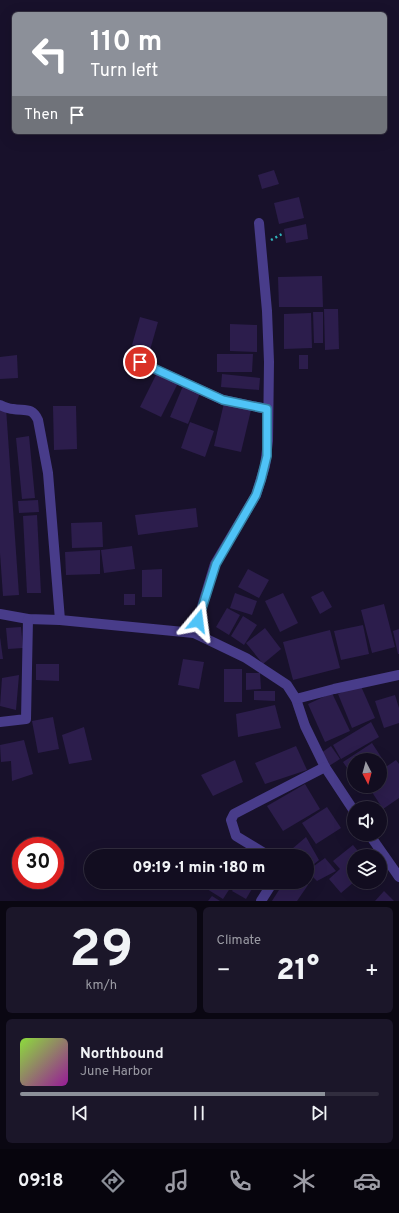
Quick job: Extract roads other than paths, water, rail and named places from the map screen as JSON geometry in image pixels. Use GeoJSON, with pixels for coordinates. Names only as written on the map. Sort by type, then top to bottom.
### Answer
{"type":"FeatureCollection","features":[{"type":"Feature","properties":{"kind":"street"},"geometry":{"type":"LineString","coordinates":[[194,633],[216,564],[256,495],[267,456],[269,362],[267,311],[259,223]]}},
{"type":"Feature","properties":{"kind":"street"},"geometry":{"type":"LineString","coordinates":[[140,362],[223,400],[267,409]]}},
{"type":"Feature","properties":{"kind":"street"},"geometry":{"type":"LineString","coordinates":[[0,405],[12,409],[29,410],[35,414],[38,420],[48,472],[60,620]]}},
{"type":"Feature","properties":{"kind":"street"},"geometry":{"type":"LineString","coordinates":[[0,614],[28,619],[60,620],[194,633],[246,658],[287,685],[296,699],[305,726],[325,767],[347,801]]}},
{"type":"Feature","properties":{"kind":"street"},"geometry":{"type":"LineString","coordinates":[[0,722],[26,719],[28,619]]}},
{"type":"Feature","properties":{"kind":"street"},"geometry":{"type":"LineString","coordinates":[[296,699],[334,688],[399,675]]}},
{"type":"Feature","properties":{"kind":"street"},"geometry":{"type":"LineString","coordinates":[[257,849],[236,836],[231,820],[234,814],[325,767]]}},
{"type":"Feature","properties":{"kind":"street"},"geometry":{"type":"LineString","coordinates":[[374,841],[399,877]]}},
{"type":"Feature","properties":{"kind":"street"},"geometry":{"type":"LineString","coordinates":[[261,901],[269,889]]}}]}
